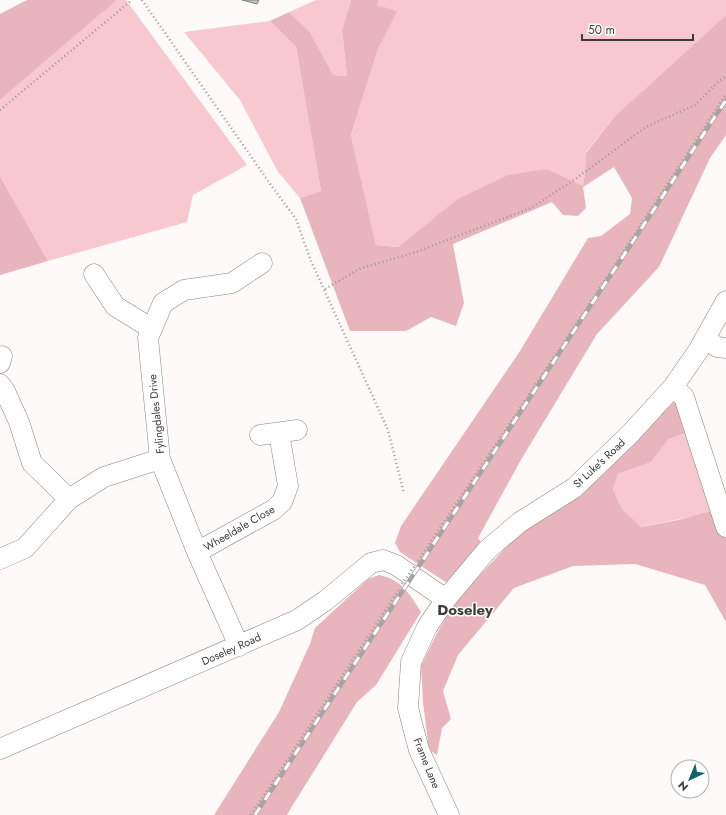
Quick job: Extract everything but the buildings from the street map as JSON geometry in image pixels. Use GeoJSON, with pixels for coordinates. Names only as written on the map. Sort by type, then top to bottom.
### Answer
{"type":"FeatureCollection","features":[{"type":"Feature","properties":{"kind":"street","name":"Fylingdales Drive"},"geometry":{"type":"LineString","coordinates":[[239,646],[197,552],[160,459],[148,338],[163,303],[184,290],[232,283],[262,263]]}},
{"type":"Feature","properties":{"kind":"street"},"geometry":{"type":"LineString","coordinates":[[94,274],[116,306],[152,329]]}},
{"type":"Feature","properties":{"kind":"street","name":"St Luke's Road"},"geometry":{"type":"LineString","coordinates":[[446,599],[487,550],[520,522],[574,488],[630,434],[673,387],[705,338],[726,301]]}},
{"type":"Feature","properties":{"kind":"street"},"geometry":{"type":"LineString","coordinates":[[705,338],[718,347],[726,348]]}},
{"type":"Feature","properties":{"kind":"street"},"geometry":{"type":"LineString","coordinates":[[0,384],[5,391],[19,422],[32,462],[69,499]]}},
{"type":"Feature","properties":{"kind":"street"},"geometry":{"type":"LineString","coordinates":[[673,387],[684,397],[726,527]]}},
{"type":"Feature","properties":{"kind":"street","name":"Wheeldale Close"},"geometry":{"type":"LineString","coordinates":[[197,552],[273,510],[282,502],[288,486],[279,433]]}},
{"type":"Feature","properties":{"kind":"street"},"geometry":{"type":"LineString","coordinates":[[0,559],[25,548],[69,499],[104,477],[160,459]]}},
{"type":"Feature","properties":{"kind":"street","name":"Doseley Road"},"geometry":{"type":"LineString","coordinates":[[0,749],[297,620],[325,601],[371,563],[383,560],[396,565],[446,599]]}},
{"type":"Feature","properties":{"kind":"street","name":"Frame Lane"},"geometry":{"type":"LineString","coordinates":[[446,599],[427,627],[411,662],[408,708],[419,750],[449,815]]}},
{"type":"Feature","properties":{"kind":"path"},"geometry":{"type":"LineString","coordinates":[[0,110],[132,0]]}},
{"type":"Feature","properties":{"kind":"path"},"geometry":{"type":"LineString","coordinates":[[142,0],[296,219],[311,261],[388,430],[404,492]]}},
{"type":"Feature","properties":{"kind":"path"},"geometry":{"type":"LineString","coordinates":[[325,289],[359,269],[416,252],[531,208],[571,182],[646,127],[695,105],[726,76]]}},
{"type":"Feature","properties":{"kind":"path"},"geometry":{"type":"LineString","coordinates":[[250,815],[584,312],[726,94]]}},
{"type":"Feature","properties":{"kind":"shaded area"},"geometry":{"type":"Polygon","coordinates":[[[27,0],[117,0],[0,100],[0,14],[27,0]]]}},
{"type":"Feature","properties":{"kind":"shaded area"},"geometry":{"type":"Polygon","coordinates":[[[117,0],[126,0],[247,165],[193,195],[187,222],[48,261],[0,176],[0,100],[117,0]]]}},
{"type":"Feature","properties":{"kind":"shaded area"},"geometry":{"type":"Polygon","coordinates":[[[316,0],[351,0],[342,30],[347,76],[333,75],[310,32],[289,12],[316,0]]]}},
{"type":"Feature","properties":{"kind":"shaded area"},"geometry":{"type":"Polygon","coordinates":[[[351,0],[379,0],[377,5],[397,11],[378,49],[351,135],[376,245],[398,247],[456,200],[508,175],[547,169],[583,186],[586,167],[586,153],[615,116],[726,15],[726,135],[710,158],[659,267],[597,334],[522,458],[478,538],[483,544],[447,583],[400,552],[395,543],[401,526],[520,351],[588,238],[601,236],[630,214],[632,198],[614,167],[583,187],[586,208],[578,216],[563,215],[552,202],[453,244],[464,303],[456,326],[431,317],[406,331],[350,331],[300,198],[321,191],[296,47],[270,21],[289,12],[310,32],[333,75],[347,76],[342,30],[351,0]]]}},
{"type":"Feature","properties":{"kind":"shaded area"},"geometry":{"type":"Polygon","coordinates":[[[379,0],[726,0],[726,15],[615,116],[586,152],[586,167],[583,187],[547,169],[456,200],[398,247],[376,245],[351,135],[378,49],[396,11],[377,5],[379,0]]]}},
{"type":"Feature","properties":{"kind":"shaded area"},"geometry":{"type":"Polygon","coordinates":[[[270,21],[296,47],[321,191],[300,198],[278,172],[240,100],[184,32],[270,21]]]}},
{"type":"Feature","properties":{"kind":"shaded area"},"geometry":{"type":"Polygon","coordinates":[[[0,176],[48,261],[0,275],[0,176]]]}},
{"type":"Feature","properties":{"kind":"shaded area"},"geometry":{"type":"Polygon","coordinates":[[[677,399],[692,431],[669,439],[651,462],[618,474],[613,489],[622,509],[641,527],[678,520],[719,509],[726,533],[726,622],[705,585],[635,564],[573,566],[514,588],[458,655],[443,691],[451,719],[442,728],[437,755],[429,750],[423,702],[421,666],[436,635],[457,599],[516,537],[579,494],[677,399]]]}},
{"type":"Feature","properties":{"kind":"shaded area"},"geometry":{"type":"Polygon","coordinates":[[[692,431],[714,512],[640,527],[622,509],[613,489],[618,474],[651,462],[669,439],[692,431]]]}},
{"type":"Feature","properties":{"kind":"shaded area"},"geometry":{"type":"Polygon","coordinates":[[[379,575],[393,580],[404,588],[421,612],[376,685],[357,702],[287,815],[214,815],[279,712],[310,644],[315,628],[368,579],[379,575]]]}},
{"type":"Feature","properties":{"kind":"railway"},"geometry":{"type":"LineString","coordinates":[[255,815],[726,100]]}},
{"type":"Feature","properties":{"kind":"district","name":"Doseley"},"geometry":{"type":"Point","coordinates":[465,610]}}]}
